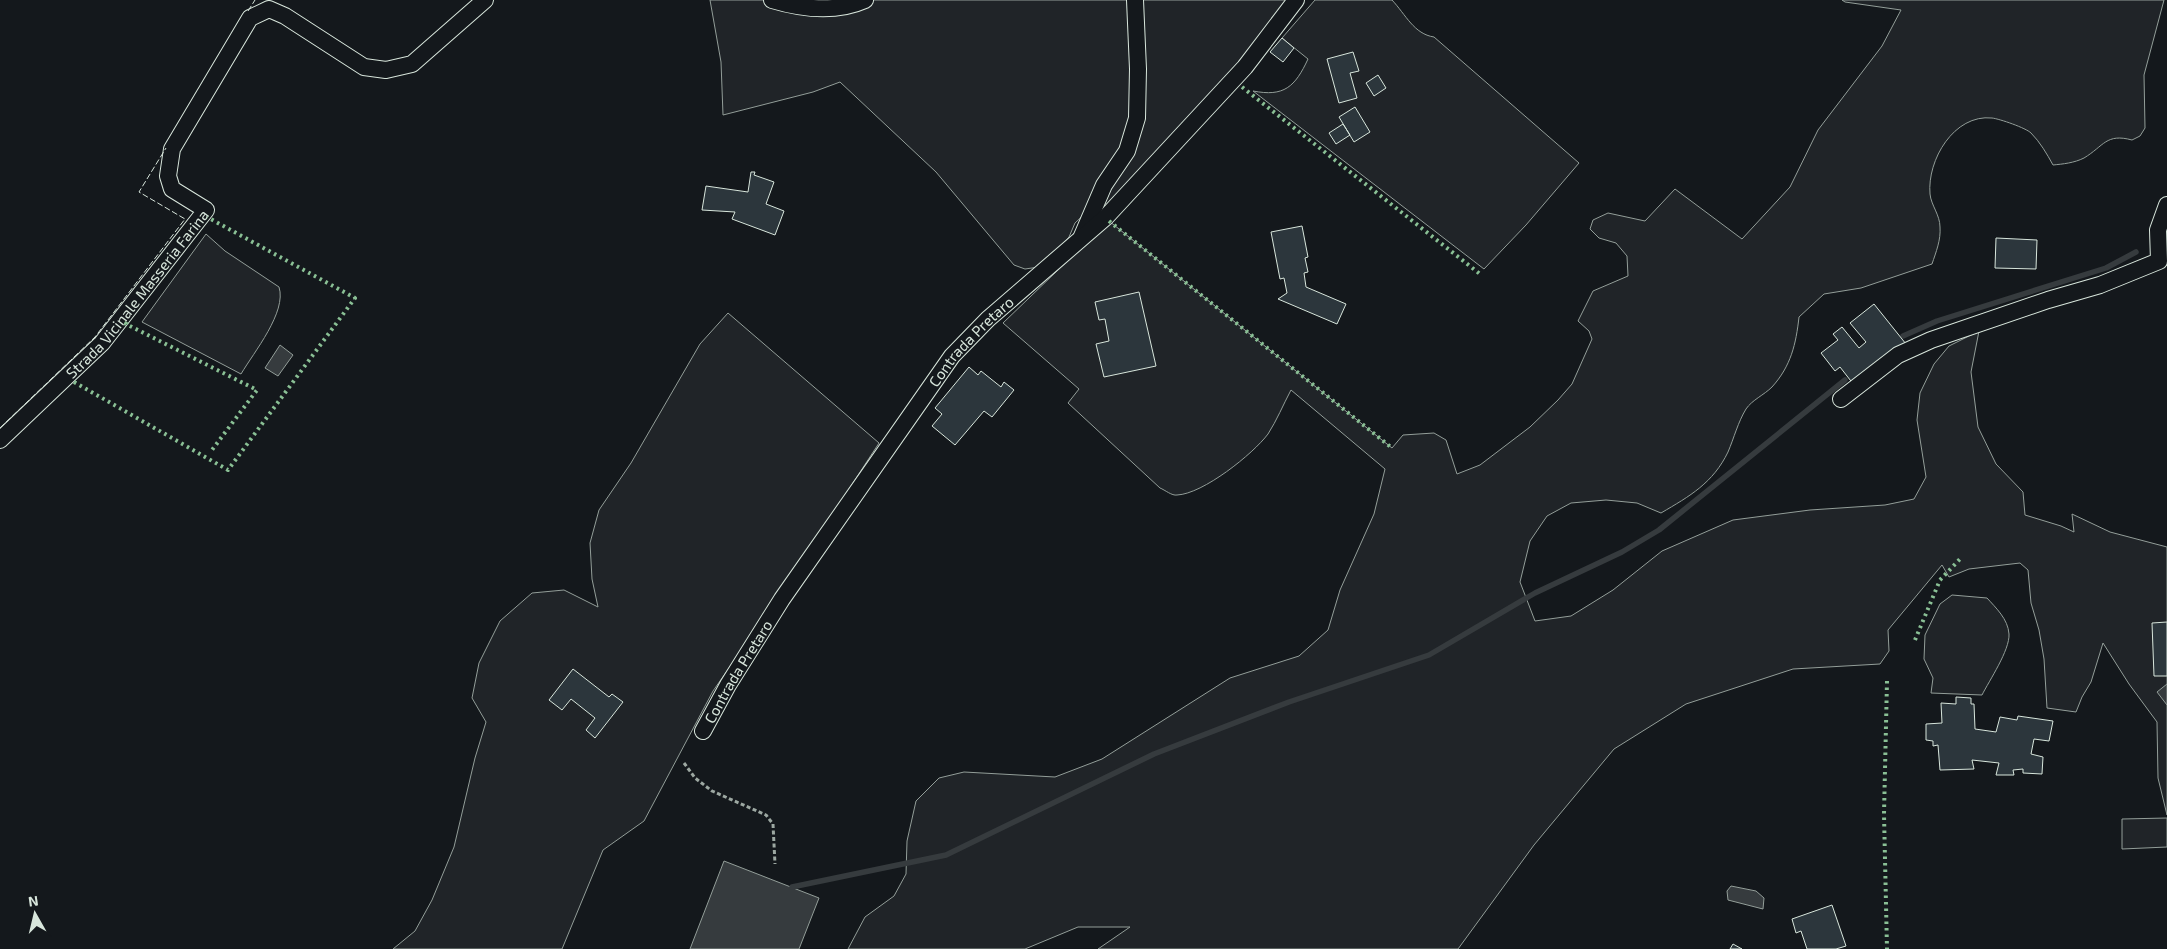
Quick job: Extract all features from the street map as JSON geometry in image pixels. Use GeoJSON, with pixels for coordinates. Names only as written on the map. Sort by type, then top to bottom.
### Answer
{"type":"FeatureCollection","features":[{"type":"Feature","properties":{"kind":"street","name":"Strada Vicinale Masseria Farina"},"geometry":{"type":"LineString","coordinates":[[0,440],[102,343],[206,210],[172,189],[168,176],[172,149],[250,18],[269,8],[286,16],[364,67],[386,70],[412,64],[485,0]]}},
{"type":"Feature","properties":{"kind":"street"},"geometry":{"type":"LineString","coordinates":[[772,0],[818,9],[861,2]]}},
{"type":"Feature","properties":{"kind":"street"},"geometry":{"type":"LineString","coordinates":[[1081,238],[1104,185],[1127,151],[1137,118],[1138,69],[1135,0]]}},
{"type":"Feature","properties":{"kind":"street","name":"Contrada Pretaro"},"geometry":{"type":"LineString","coordinates":[[703,731],[728,686],[782,599],[952,356],[988,319],[1106,217],[1245,67],[1296,0]]}},
{"type":"Feature","properties":{"kind":"street"},"geometry":{"type":"LineString","coordinates":[[1841,399],[1898,355],[1931,340],[2048,300],[2100,285],[2159,261],[2158,230],[2167,205]]}},
{"type":"Feature","properties":{"kind":"path"},"geometry":{"type":"LineString","coordinates":[[684,763],[695,778],[712,791],[766,815],[773,824],[775,864]]}},
{"type":"Feature","properties":{"kind":"shaded area"},"geometry":{"type":"Polygon","coordinates":[[[710,0],[1287,0],[1246,55],[1099,213],[1093,206],[1075,223],[1069,237],[1053,257],[1039,267],[1025,269],[1014,265],[936,172],[840,82],[813,92],[723,115],[721,62],[710,0]]]}},
{"type":"Feature","properties":{"kind":"shaded area"},"geometry":{"type":"Polygon","coordinates":[[[1315,0],[1392,0],[1416,28],[1434,37],[1579,163],[1526,225],[1484,269],[1253,91],[1281,91],[1298,77],[1308,59],[1282,38],[1315,0]]]}},
{"type":"Feature","properties":{"kind":"shaded area"},"geometry":{"type":"Polygon","coordinates":[[[1842,0],[2164,0],[2144,75],[2145,128],[2140,136],[2132,140],[2123,138],[2111,139],[2080,160],[2053,165],[2031,133],[2007,122],[1992,118],[1978,119],[1966,123],[1955,131],[1938,154],[1930,181],[1930,194],[1940,223],[1940,237],[1932,264],[1861,288],[1824,294],[1799,317],[1792,354],[1784,371],[1772,387],[1746,409],[1728,452],[1715,472],[1700,488],[1682,501],[1661,513],[1637,503],[1606,500],[1571,503],[1547,516],[1530,541],[1520,582],[1535,621],[1571,616],[1613,590],[1662,551],[1733,520],[1810,510],[1885,505],[1914,499],[1926,477],[1917,420],[1920,393],[1934,364],[1949,346],[1979,331],[1971,372],[1978,427],[1996,464],[2023,492],[2025,515],[2074,532],[2072,514],[2110,532],[2167,547],[2167,815],[2158,778],[2157,722],[2129,684],[2103,643],[2091,682],[2076,712],[2047,708],[2044,659],[2039,630],[2031,603],[2028,570],[2020,563],[1969,569],[1949,577],[1942,565],[1888,630],[1889,651],[1880,664],[1793,669],[1686,704],[1614,749],[1534,845],[1458,949],[1098,949],[1130,927],[1078,927],[1025,949],[848,949],[865,917],[894,896],[906,874],[907,841],[916,801],[939,778],[964,772],[1055,777],[1102,759],[1230,678],[1299,656],[1328,630],[1340,590],[1374,514],[1385,469],[1291,390],[1268,434],[1251,452],[1213,481],[1188,493],[1177,495],[1160,488],[1068,403],[1079,389],[1003,323],[1109,221],[1392,448],[1403,435],[1434,433],[1446,440],[1457,474],[1480,465],[1530,427],[1572,384],[1592,339],[1589,331],[1578,321],[1593,291],[1628,276],[1627,256],[1616,243],[1599,238],[1590,229],[1593,220],[1608,213],[1645,221],[1675,189],[1742,239],[1790,187],[1818,130],[1882,46],[1901,10],[1842,0]]]}},
{"type":"Feature","properties":{"kind":"shaded area"},"geometry":{"type":"Polygon","coordinates":[[[206,234],[225,251],[279,287],[280,297],[274,320],[241,374],[142,322],[206,234]]]}},
{"type":"Feature","properties":{"kind":"shaded area"},"geometry":{"type":"Polygon","coordinates":[[[728,313],[879,443],[778,598],[713,691],[644,821],[603,850],[562,949],[393,949],[415,931],[432,900],[454,847],[475,758],[486,722],[472,698],[479,663],[500,621],[532,593],[564,590],[598,607],[592,579],[590,543],[599,510],[631,463],[700,344],[728,313]]]}},
{"type":"Feature","properties":{"kind":"shaded area"},"geometry":{"type":"Polygon","coordinates":[[[280,345],[293,355],[278,376],[265,368],[280,345]]]}},
{"type":"Feature","properties":{"kind":"shaded area"},"geometry":{"type":"Polygon","coordinates":[[[1952,595],[1987,598],[2001,614],[2008,629],[2009,634],[2006,648],[1982,695],[1931,693],[1933,678],[1924,659],[1925,635],[1940,604],[1952,595]]]}},
{"type":"Feature","properties":{"kind":"shaded area"},"geometry":{"type":"Polygon","coordinates":[[[2167,684],[2167,705],[2157,692],[2167,684]]]}},
{"type":"Feature","properties":{"kind":"shaded area"},"geometry":{"type":"Polygon","coordinates":[[[2167,818],[2167,847],[2122,849],[2122,819],[2167,818]]]}},
{"type":"Feature","properties":{"kind":"shaded area"},"geometry":{"type":"Polygon","coordinates":[[[724,861],[819,898],[799,949],[690,949],[724,861]]]}},
{"type":"Feature","properties":{"kind":"shaded area"},"geometry":{"type":"Polygon","coordinates":[[[1731,886],[1756,891],[1764,898],[1763,909],[1728,900],[1727,891],[1731,886]]]}},
{"type":"Feature","properties":{"kind":"building"},"geometry":{"type":"Polygon","coordinates":[[[1282,38],[1294,48],[1283,62],[1270,52],[1282,38]]]}},
{"type":"Feature","properties":{"kind":"building"},"geometry":{"type":"Polygon","coordinates":[[[1353,52],[1359,71],[1350,73],[1357,98],[1339,103],[1327,59],[1353,52]]]}},
{"type":"Feature","properties":{"kind":"building"},"geometry":{"type":"Polygon","coordinates":[[[1378,75],[1386,88],[1374,96],[1366,83],[1378,75]]]}},
{"type":"Feature","properties":{"kind":"building"},"geometry":{"type":"Polygon","coordinates":[[[1355,107],[1370,132],[1354,142],[1339,117],[1355,107]]]}},
{"type":"Feature","properties":{"kind":"building"},"geometry":{"type":"Polygon","coordinates":[[[1343,124],[1350,135],[1336,144],[1329,133],[1343,124]]]}},
{"type":"Feature","properties":{"kind":"building"},"geometry":{"type":"Polygon","coordinates":[[[751,172],[755,172],[754,175],[774,182],[766,204],[784,211],[775,235],[732,219],[735,212],[702,210],[706,186],[748,192],[751,172]]]}},
{"type":"Feature","properties":{"kind":"building"},"geometry":{"type":"Polygon","coordinates":[[[1302,226],[1308,257],[1305,258],[1308,272],[1304,273],[1306,287],[1346,304],[1337,324],[1278,299],[1287,293],[1284,278],[1280,279],[1271,232],[1302,226]]]}},
{"type":"Feature","properties":{"kind":"building"},"geometry":{"type":"Polygon","coordinates":[[[1996,238],[2037,240],[2036,269],[1995,268],[1996,238]]]}},
{"type":"Feature","properties":{"kind":"building"},"geometry":{"type":"Polygon","coordinates":[[[1139,292],[1156,366],[1104,377],[1096,344],[1109,341],[1105,319],[1099,320],[1095,302],[1139,292]]]}},
{"type":"Feature","properties":{"kind":"building"},"geometry":{"type":"Polygon","coordinates":[[[1874,304],[1906,344],[1854,385],[1840,367],[1835,371],[1821,353],[1838,340],[1833,334],[1842,327],[1859,348],[1866,342],[1850,323],[1874,304]]]}},
{"type":"Feature","properties":{"kind":"building"},"geometry":{"type":"Polygon","coordinates":[[[969,367],[978,375],[981,371],[1001,387],[1004,382],[1014,390],[992,417],[984,411],[955,445],[932,426],[942,414],[935,408],[969,367]]]}},
{"type":"Feature","properties":{"kind":"building"},"geometry":{"type":"Polygon","coordinates":[[[2167,622],[2167,676],[2154,676],[2152,623],[2167,622]]]}},
{"type":"Feature","properties":{"kind":"building"},"geometry":{"type":"Polygon","coordinates":[[[573,669],[609,697],[612,694],[623,702],[595,738],[586,730],[595,718],[571,699],[562,710],[549,700],[573,669]]]}},
{"type":"Feature","properties":{"kind":"building"},"geometry":{"type":"Polygon","coordinates":[[[1956,697],[1971,698],[1971,704],[1974,704],[1975,729],[1996,732],[2000,717],[2017,720],[2018,716],[2053,721],[2049,741],[2034,739],[2031,754],[2043,757],[2042,774],[2023,773],[2023,769],[2013,770],[2014,775],[1996,775],[1999,763],[1972,760],[1974,769],[1940,770],[1938,745],[1933,746],[1933,741],[1926,740],[1926,724],[1942,723],[1941,703],[1956,704],[1956,697]]]}},
{"type":"Feature","properties":{"kind":"building"},"geometry":{"type":"Polygon","coordinates":[[[1832,905],[1846,946],[1836,949],[1807,949],[1801,931],[1796,933],[1792,919],[1832,905]]]}},
{"type":"Feature","properties":{"kind":"building"},"geometry":{"type":"Polygon","coordinates":[[[1733,944],[1742,949],[1730,949],[1733,944]]]}},
{"type":"Feature","properties":{"kind":"waterway"},"geometry":{"type":"LineString","coordinates":[[1903,336],[1937,321],[2106,268],[2136,252]]}},
{"type":"Feature","properties":{"kind":"waterway"},"geometry":{"type":"LineString","coordinates":[[792,887],[946,855],[1154,754],[1289,702],[1429,655],[1535,593],[1622,552],[1659,530],[1845,380]]}},
{"type":"Feature","properties":{"kind":"hedge"},"geometry":{"type":"LineString","coordinates":[[1242,87],[1480,274]]}},
{"type":"Feature","properties":{"kind":"hedge"},"geometry":{"type":"LineString","coordinates":[[74,382],[228,470],[355,298],[207,217]]}},
{"type":"Feature","properties":{"kind":"hedge"},"geometry":{"type":"LineString","coordinates":[[1109,221],[1392,448]]}},
{"type":"Feature","properties":{"kind":"hedge"},"geometry":{"type":"LineString","coordinates":[[127,322],[126,324],[257,390],[212,450]]}},
{"type":"Feature","properties":{"kind":"hedge"},"geometry":{"type":"LineString","coordinates":[[1915,640],[1940,580],[1960,559]]}},
{"type":"Feature","properties":{"kind":"hedge"},"geometry":{"type":"LineString","coordinates":[[1887,681],[1884,814],[1887,949]]}},
{"type":"Feature","properties":{"kind":"fence"},"geometry":{"type":"LineString","coordinates":[[248,11],[255,0]]}},
{"type":"Feature","properties":{"kind":"fence"},"geometry":{"type":"LineString","coordinates":[[0,428],[95,337],[185,219],[139,192],[166,148]]}}]}
